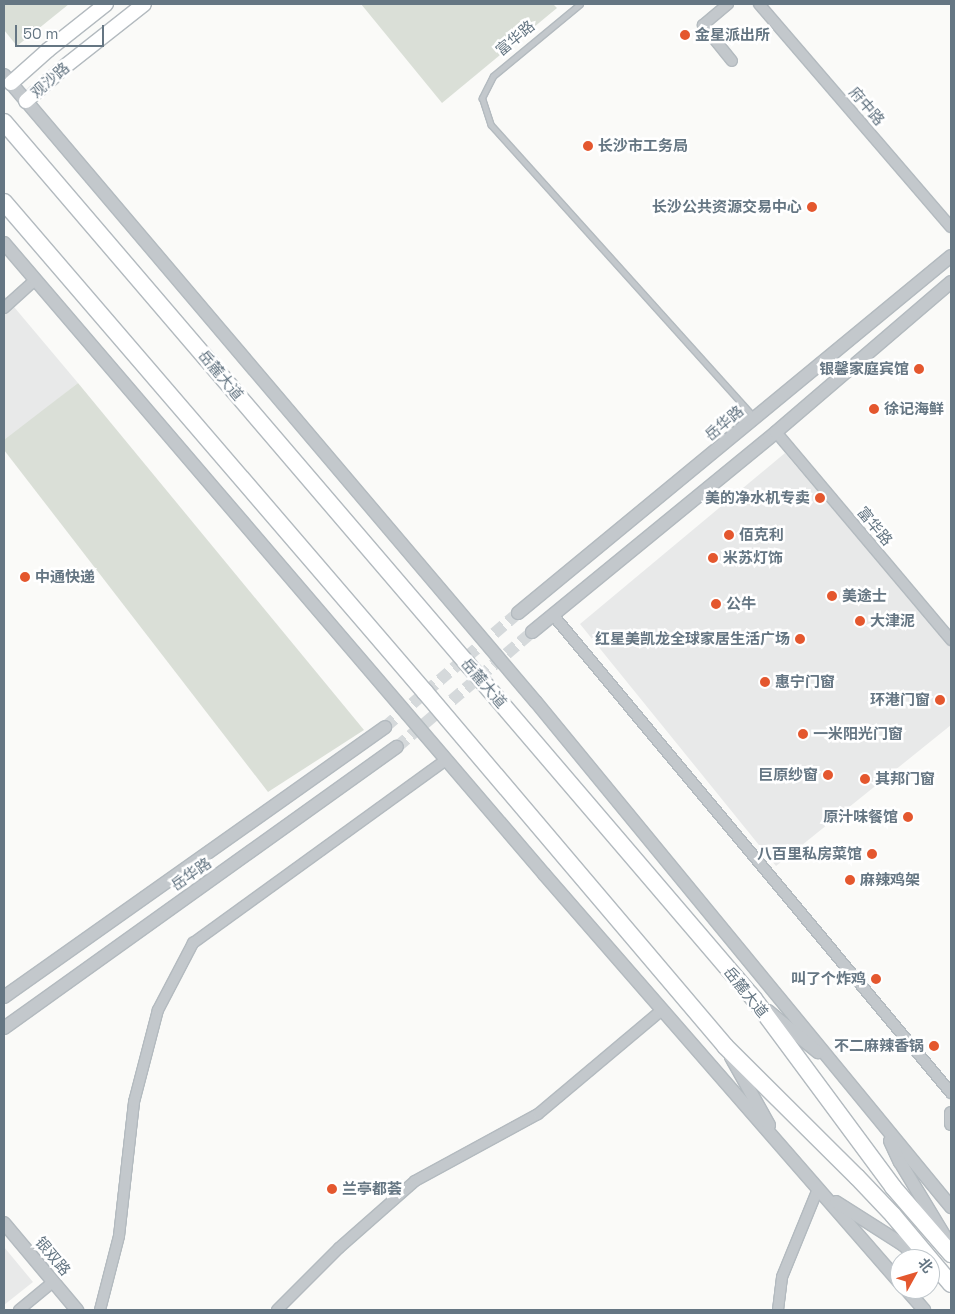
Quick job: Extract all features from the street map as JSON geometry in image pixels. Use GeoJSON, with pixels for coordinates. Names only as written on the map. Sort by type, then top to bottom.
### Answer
{"type":"FeatureCollection","features":[{"type":"Feature","properties":{"kind":"highway","name":"岳麓大道"},"geometry":{"type":"LineString","coordinates":[[4,122],[754,1000],[893,1187],[951,1254]]}},
{"type":"Feature","properties":{"kind":"highway"},"geometry":{"type":"LineString","coordinates":[[4,202],[425,692],[725,1046],[857,1177],[914,1239],[951,1284]]}},
{"type":"Feature","properties":{"kind":"main road","name":"观沙路"},"geometry":{"type":"LineString","coordinates":[[7,79],[48,50],[106,4]]}},
{"type":"Feature","properties":{"kind":"main road","name":"观沙路"},"geometry":{"type":"LineString","coordinates":[[26,101],[63,68],[144,4]]}},
{"type":"Feature","properties":{"kind":"street"},"geometry":{"type":"LineString","coordinates":[[728,4],[703,26],[732,61]]}},
{"type":"Feature","properties":{"kind":"street","name":"府中路"},"geometry":{"type":"LineString","coordinates":[[759,4],[951,227]]}},
{"type":"Feature","properties":{"kind":"street"},"geometry":{"type":"LineString","coordinates":[[7,79],[536,702],[951,1207]]}},
{"type":"Feature","properties":{"kind":"street"},"geometry":{"type":"LineString","coordinates":[[4,243],[446,760],[890,1271]]}},
{"type":"Feature","properties":{"kind":"street","name":"岳华路"},"geometry":{"type":"LineString","coordinates":[[518,613],[951,256]]}},
{"type":"Feature","properties":{"kind":"street"},"geometry":{"type":"LineString","coordinates":[[4,308],[35,280]]}},
{"type":"Feature","properties":{"kind":"street"},"geometry":{"type":"LineString","coordinates":[[532,632],[776,432],[951,282]]}},
{"type":"Feature","properties":{"kind":"street","name":"富华路"},"geometry":{"type":"LineString","coordinates":[[776,432],[951,640]]}},
{"type":"Feature","properties":{"kind":"street"},"geometry":{"type":"LineString","coordinates":[[553,615],[951,1093]]}},
{"type":"Feature","properties":{"kind":"street","name":"岳华路"},"geometry":{"type":"LineString","coordinates":[[4,997],[386,728]]}},
{"type":"Feature","properties":{"kind":"street","name":"岳华路"},"geometry":{"type":"LineString","coordinates":[[4,1028],[397,747]]}},
{"type":"Feature","properties":{"kind":"street"},"geometry":{"type":"LineString","coordinates":[[100,1310],[119,1236],[136,1093],[158,1010],[193,943],[242,905],[446,760]]}},
{"type":"Feature","properties":{"kind":"street"},"geometry":{"type":"LineString","coordinates":[[754,1000],[839,1070]]}},
{"type":"Feature","properties":{"kind":"street"},"geometry":{"type":"LineString","coordinates":[[278,1310],[339,1248],[415,1181],[538,1114],[662,1010]]}},
{"type":"Feature","properties":{"kind":"street"},"geometry":{"type":"LineString","coordinates":[[725,1046],[783,1149]]}},
{"type":"Feature","properties":{"kind":"street"},"geometry":{"type":"LineString","coordinates":[[951,1113],[951,1124]]}},
{"type":"Feature","properties":{"kind":"street"},"geometry":{"type":"LineString","coordinates":[[883,1124],[900,1162],[951,1247]]}},
{"type":"Feature","properties":{"kind":"street"},"geometry":{"type":"LineString","coordinates":[[818,1189],[858,1218],[908,1249]]}},
{"type":"Feature","properties":{"kind":"street"},"geometry":{"type":"LineString","coordinates":[[778,1310],[782,1277],[818,1189]]}},
{"type":"Feature","properties":{"kind":"street","name":"银双路"},"geometry":{"type":"LineString","coordinates":[[4,1223],[77,1310]]}},
{"type":"Feature","properties":{"kind":"street"},"geometry":{"type":"LineString","coordinates":[[940,1275],[951,1284]]}},
{"type":"Feature","properties":{"kind":"street"},"geometry":{"type":"LineString","coordinates":[[19,1310],[53,1282]]}},
{"type":"Feature","properties":{"kind":"street"},"geometry":{"type":"LineString","coordinates":[[915,1299],[924,1310]]}},
{"type":"Feature","properties":{"kind":"lane","name":"富华路"},"geometry":{"type":"LineString","coordinates":[[580,4],[493,76],[482,98],[491,125],[755,418]]}},
{"type":"Feature","properties":{"kind":"shaded area"},"geometry":{"type":"Polygon","coordinates":[[[4,4],[69,4],[17,46],[4,30],[4,4]]]}},
{"type":"Feature","properties":{"kind":"shaded area"},"geometry":{"type":"Polygon","coordinates":[[[361,4],[553,4],[557,8],[442,103],[361,4]]]}},
{"type":"Feature","properties":{"kind":"shaded area"},"geometry":{"type":"Polygon","coordinates":[[[4,295],[78,383],[4,442],[4,295]]]}},
{"type":"Feature","properties":{"kind":"shaded area"},"geometry":{"type":"Polygon","coordinates":[[[78,383],[364,730],[268,792],[4,450],[4,440],[78,383]]]}},
{"type":"Feature","properties":{"kind":"shaded area"},"geometry":{"type":"Polygon","coordinates":[[[785,453],[951,647],[951,725],[776,866],[580,624],[785,453]]]}},
{"type":"Feature","properties":{"kind":"shaded area"},"geometry":{"type":"Polygon","coordinates":[[[4,1247],[33,1282],[4,1305],[4,1247]]]}},
{"type":"Feature","properties":{"kind":"tunnel"},"geometry":{"type":"LineString","coordinates":[[385,727],[518,613]]}},
{"type":"Feature","properties":{"kind":"tunnel"},"geometry":{"type":"LineString","coordinates":[[397,747],[532,632]]}},
{"type":"Feature","properties":{"kind":"place","name":"金星派出所"},"geometry":{"type":"Point","coordinates":[685,35]}},
{"type":"Feature","properties":{"kind":"place","name":"长沙市工务局"},"geometry":{"type":"Point","coordinates":[588,146]}},
{"type":"Feature","properties":{"kind":"place","name":"长沙公共资源交易中心"},"geometry":{"type":"Point","coordinates":[812,207]}},
{"type":"Feature","properties":{"kind":"place","name":"银馨家庭宾馆"},"geometry":{"type":"Point","coordinates":[919,369]}},
{"type":"Feature","properties":{"kind":"place","name":"徐记海鲜"},"geometry":{"type":"Point","coordinates":[874,409]}},
{"type":"Feature","properties":{"kind":"place","name":"美的净水机专卖"},"geometry":{"type":"Point","coordinates":[820,498]}},
{"type":"Feature","properties":{"kind":"place","name":"佰克利"},"geometry":{"type":"Point","coordinates":[729,535]}},
{"type":"Feature","properties":{"kind":"place","name":"米苏灯饰"},"geometry":{"type":"Point","coordinates":[713,558]}},
{"type":"Feature","properties":{"kind":"place","name":"中通快递"},"geometry":{"type":"Point","coordinates":[25,577]}},
{"type":"Feature","properties":{"kind":"place","name":"美途士"},"geometry":{"type":"Point","coordinates":[832,596]}},
{"type":"Feature","properties":{"kind":"place","name":"公牛"},"geometry":{"type":"Point","coordinates":[716,604]}},
{"type":"Feature","properties":{"kind":"place","name":"大津泥"},"geometry":{"type":"Point","coordinates":[860,621]}},
{"type":"Feature","properties":{"kind":"place","name":"红星美凯龙全球家居生活广场"},"geometry":{"type":"Point","coordinates":[800,639]}},
{"type":"Feature","properties":{"kind":"place","name":"惠宁门窗"},"geometry":{"type":"Point","coordinates":[765,682]}},
{"type":"Feature","properties":{"kind":"place","name":"环港门窗"},"geometry":{"type":"Point","coordinates":[940,700]}},
{"type":"Feature","properties":{"kind":"place","name":"一米阳光门窗"},"geometry":{"type":"Point","coordinates":[803,734]}},
{"type":"Feature","properties":{"kind":"place","name":"巨原纱窗"},"geometry":{"type":"Point","coordinates":[828,775]}},
{"type":"Feature","properties":{"kind":"place","name":"其邦门窗"},"geometry":{"type":"Point","coordinates":[865,779]}},
{"type":"Feature","properties":{"kind":"place","name":"原汁味餐馆"},"geometry":{"type":"Point","coordinates":[908,817]}},
{"type":"Feature","properties":{"kind":"place","name":"八百里私房菜馆"},"geometry":{"type":"Point","coordinates":[872,854]}},
{"type":"Feature","properties":{"kind":"place","name":"麻辣鸡架"},"geometry":{"type":"Point","coordinates":[850,880]}},
{"type":"Feature","properties":{"kind":"place","name":"叫了个炸鸡"},"geometry":{"type":"Point","coordinates":[876,979]}},
{"type":"Feature","properties":{"kind":"place","name":"不二麻辣香锅"},"geometry":{"type":"Point","coordinates":[934,1046]}},
{"type":"Feature","properties":{"kind":"place","name":"兰亭都荟"},"geometry":{"type":"Point","coordinates":[332,1189]}}]}
